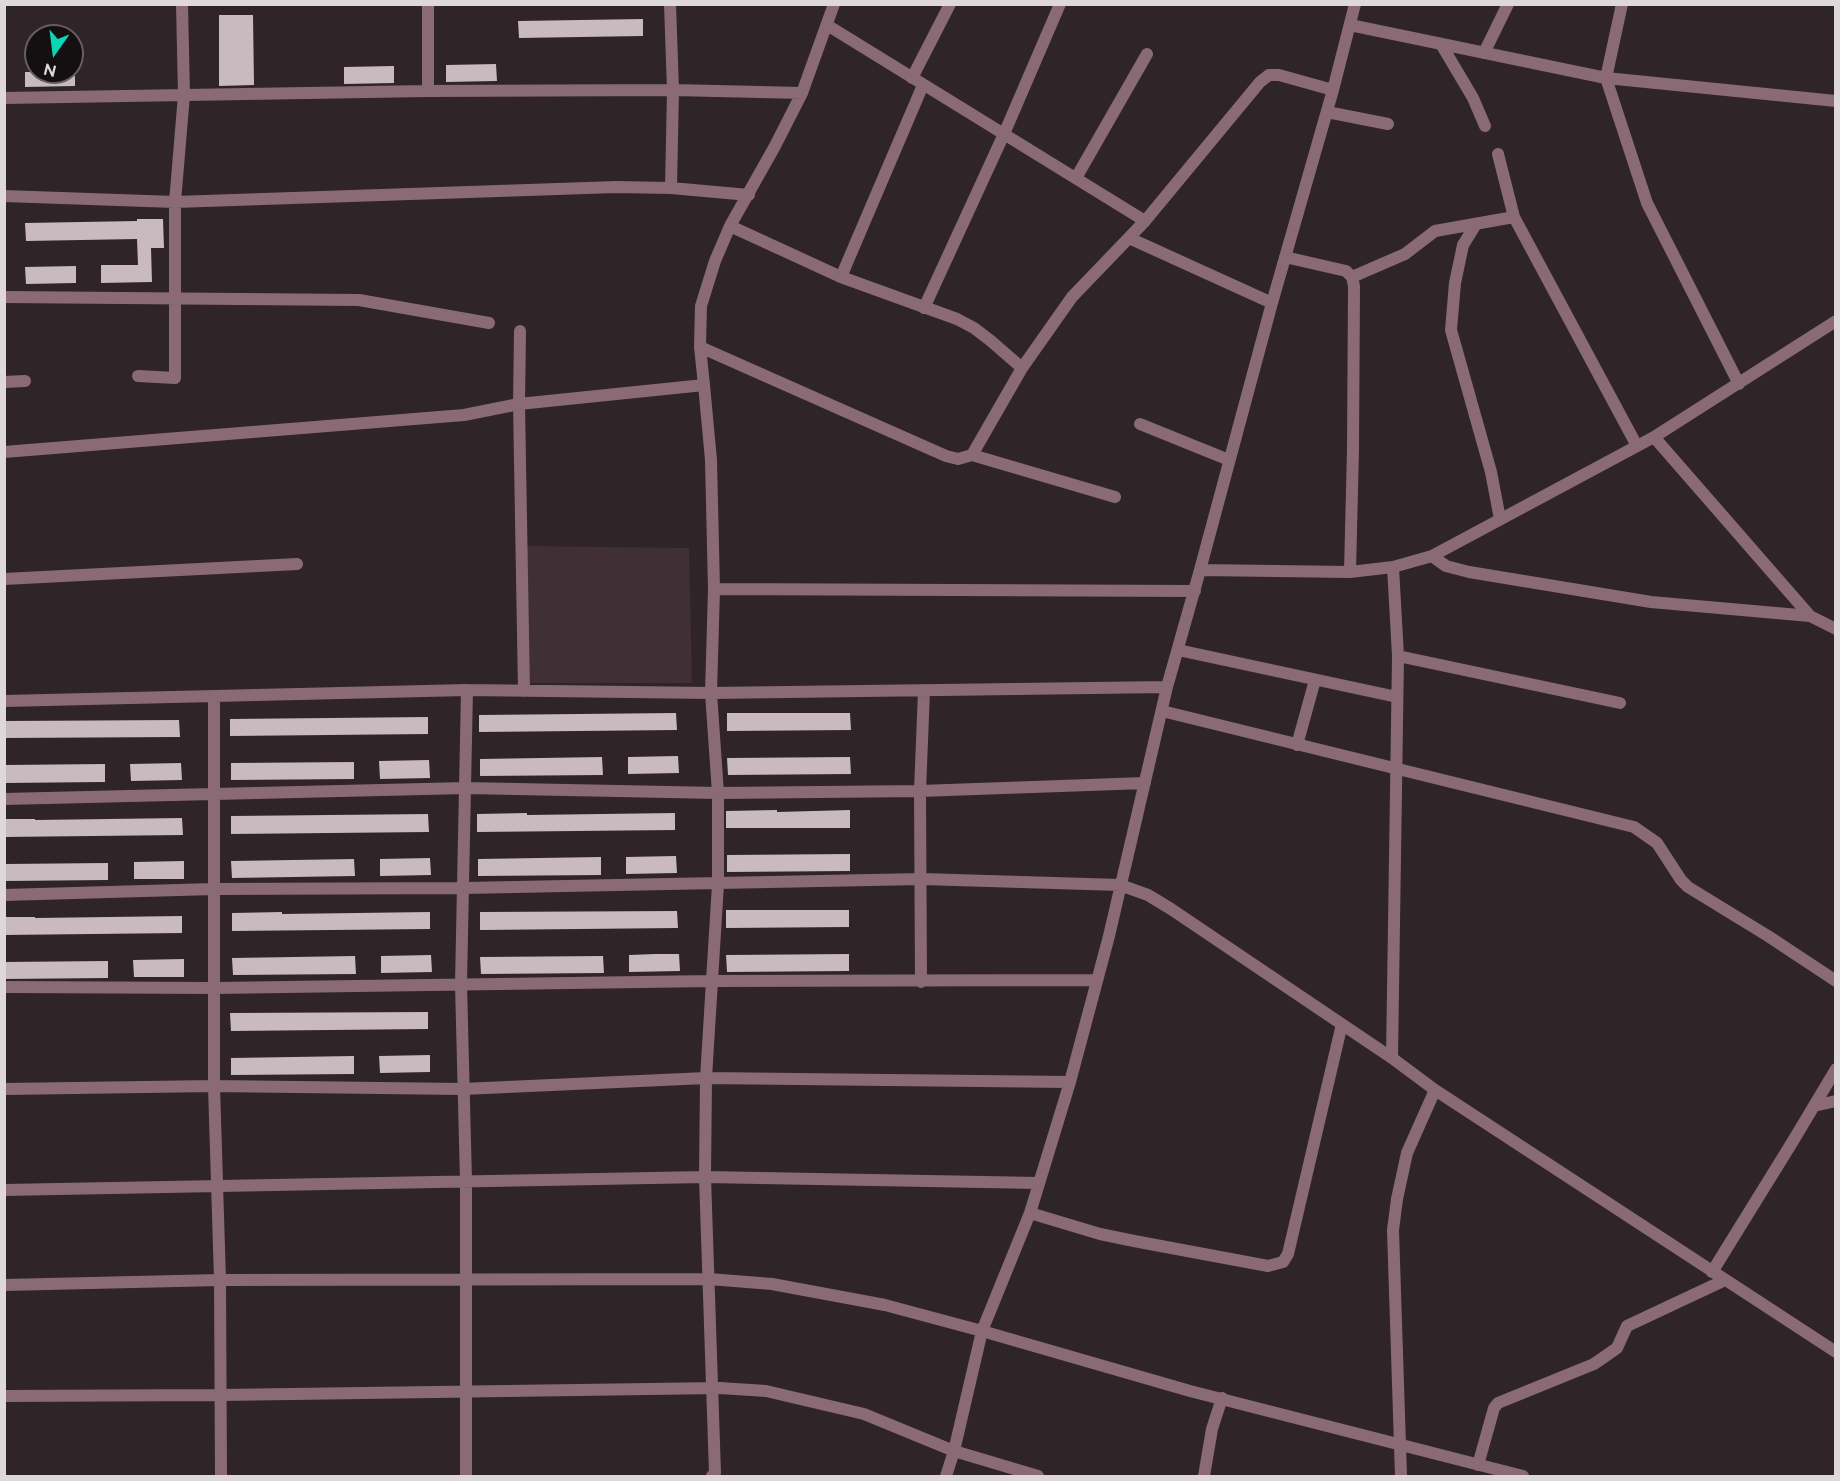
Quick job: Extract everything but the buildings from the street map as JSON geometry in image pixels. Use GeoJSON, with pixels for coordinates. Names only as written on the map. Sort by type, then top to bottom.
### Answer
{"type":"FeatureCollection","features":[{"type":"Feature","properties":{"kind":"street"},"geometry":{"type":"LineString","coordinates":[[138,376],[176,378],[175,202],[184,95],[182,4]]}},
{"type":"Feature","properties":{"kind":"street"},"geometry":{"type":"LineString","coordinates":[[428,4],[428,91]]}},
{"type":"Feature","properties":{"kind":"street"},"geometry":{"type":"LineString","coordinates":[[670,4],[671,188]]}},
{"type":"Feature","properties":{"kind":"street"},"geometry":{"type":"LineString","coordinates":[[712,1476],[715,1473],[705,1177],[706,1078],[718,884],[718,793],[711,693],[714,589],[711,460],[700,347],[701,306],[715,261],[730,226],[749,195],[802,93],[834,4]]}},
{"type":"Feature","properties":{"kind":"street"},"geometry":{"type":"LineString","coordinates":[[841,277],[950,4]]}},
{"type":"Feature","properties":{"kind":"street"},"geometry":{"type":"LineString","coordinates":[[924,308],[1004,134],[1060,4]]}},
{"type":"Feature","properties":{"kind":"street"},"geometry":{"type":"LineString","coordinates":[[946,1476],[982,1331],[1030,1213],[1070,1082],[1097,980],[1167,687],[1355,4]]}},
{"type":"Feature","properties":{"kind":"street"},"geometry":{"type":"LineString","coordinates":[[1484,52],[1508,4]]}},
{"type":"Feature","properties":{"kind":"street"},"geometry":{"type":"LineString","coordinates":[[1622,4],[1606,78],[1647,202],[1739,384]]}},
{"type":"Feature","properties":{"kind":"street"},"geometry":{"type":"LineString","coordinates":[[827,25],[1145,220]]}},
{"type":"Feature","properties":{"kind":"street"},"geometry":{"type":"LineString","coordinates":[[1350,25],[1606,78],[1836,101]]}},
{"type":"Feature","properties":{"kind":"street"},"geometry":{"type":"LineString","coordinates":[[1441,44],[1473,98],[1485,126]]}},
{"type":"Feature","properties":{"kind":"street"},"geometry":{"type":"LineString","coordinates":[[1076,178],[1147,54]]}},
{"type":"Feature","properties":{"kind":"street"},"geometry":{"type":"LineString","coordinates":[[972,455],[1022,368],[1072,297],[1145,220],[1260,82],[1269,75],[1279,75],[1333,90]]}},
{"type":"Feature","properties":{"kind":"street"},"geometry":{"type":"LineString","coordinates":[[4,98],[428,91],[672,90],[802,93]]}},
{"type":"Feature","properties":{"kind":"street"},"geometry":{"type":"LineString","coordinates":[[1327,112],[1388,124]]}},
{"type":"Feature","properties":{"kind":"street"},"geometry":{"type":"LineString","coordinates":[[1498,154],[1514,217],[1637,446]]}},
{"type":"Feature","properties":{"kind":"street"},"geometry":{"type":"LineString","coordinates":[[4,196],[175,202],[616,187],[671,188],[749,195]]}},
{"type":"Feature","properties":{"kind":"street"},"geometry":{"type":"LineString","coordinates":[[1352,277],[1405,254],[1436,231],[1514,217]]}},
{"type":"Feature","properties":{"kind":"street"},"geometry":{"type":"LineString","coordinates":[[1476,224],[1463,245],[1455,283],[1451,330],[1491,472],[1500,519]]}},
{"type":"Feature","properties":{"kind":"street"},"geometry":{"type":"LineString","coordinates":[[730,226],[841,277],[974,328],[1022,368]]}},
{"type":"Feature","properties":{"kind":"street"},"geometry":{"type":"LineString","coordinates":[[1129,238],[1272,303]]}},
{"type":"Feature","properties":{"kind":"street"},"geometry":{"type":"LineString","coordinates":[[1285,257],[1346,271],[1352,277],[1354,286],[1350,572]]}},
{"type":"Feature","properties":{"kind":"street"},"geometry":{"type":"LineString","coordinates":[[4,297],[359,300],[489,323]]}},
{"type":"Feature","properties":{"kind":"street"},"geometry":{"type":"LineString","coordinates":[[1200,570],[1350,572],[1393,567],[1432,556],[1637,446],[1836,321]]}},
{"type":"Feature","properties":{"kind":"street"},"geometry":{"type":"LineString","coordinates":[[520,331],[519,404],[524,691]]}},
{"type":"Feature","properties":{"kind":"street"},"geometry":{"type":"LineString","coordinates":[[700,347],[945,456],[958,459],[972,455],[1115,497]]}},
{"type":"Feature","properties":{"kind":"street"},"geometry":{"type":"LineString","coordinates":[[4,382],[25,381]]}},
{"type":"Feature","properties":{"kind":"street"},"geometry":{"type":"LineString","coordinates":[[4,452],[464,415],[519,404],[704,385]]}},
{"type":"Feature","properties":{"kind":"street"},"geometry":{"type":"LineString","coordinates":[[1140,424],[1229,460]]}},
{"type":"Feature","properties":{"kind":"street"},"geometry":{"type":"LineString","coordinates":[[1654,436],[1810,616]]}},
{"type":"Feature","properties":{"kind":"street"},"geometry":{"type":"LineString","coordinates":[[1432,556],[1446,566],[1469,572],[1651,602],[1810,616],[1836,628]]}},
{"type":"Feature","properties":{"kind":"street"},"geometry":{"type":"LineString","coordinates":[[4,579],[297,564]]}},
{"type":"Feature","properties":{"kind":"street"},"geometry":{"type":"LineString","coordinates":[[1392,1058],[1398,656],[1393,567]]}},
{"type":"Feature","properties":{"kind":"street"},"geometry":{"type":"LineString","coordinates":[[714,589],[1195,591]]}},
{"type":"Feature","properties":{"kind":"street"},"geometry":{"type":"LineString","coordinates":[[1178,650],[1397,698]]}},
{"type":"Feature","properties":{"kind":"street"},"geometry":{"type":"LineString","coordinates":[[1398,656],[1620,703]]}},
{"type":"Feature","properties":{"kind":"street"},"geometry":{"type":"LineString","coordinates":[[1297,745],[1315,680]]}},
{"type":"Feature","properties":{"kind":"street"},"geometry":{"type":"LineString","coordinates":[[4,701],[467,690],[711,693],[1167,687]]}},
{"type":"Feature","properties":{"kind":"street"},"geometry":{"type":"LineString","coordinates":[[466,1476],[466,1181],[461,984],[467,690]]}},
{"type":"Feature","properties":{"kind":"street"},"geometry":{"type":"LineString","coordinates":[[921,982],[920,791],[924,691]]}},
{"type":"Feature","properties":{"kind":"street"},"geometry":{"type":"LineString","coordinates":[[214,697],[214,1086],[220,1280],[221,1476]]}},
{"type":"Feature","properties":{"kind":"street"},"geometry":{"type":"LineString","coordinates":[[1162,711],[1634,827],[1657,843],[1680,880],[1688,887],[1836,981]]}},
{"type":"Feature","properties":{"kind":"street"},"geometry":{"type":"LineString","coordinates":[[4,799],[466,788],[718,793],[920,791],[1145,783]]}},
{"type":"Feature","properties":{"kind":"street"},"geometry":{"type":"LineString","coordinates":[[4,895],[214,889],[464,888],[922,879],[1120,885],[1148,895],[1171,909],[1392,1058],[1435,1090],[1836,1352]]}},
{"type":"Feature","properties":{"kind":"street"},"geometry":{"type":"LineString","coordinates":[[4,987],[215,988],[712,981],[1097,980]]}},
{"type":"Feature","properties":{"kind":"street"},"geometry":{"type":"LineString","coordinates":[[1030,1213],[1100,1234],[1134,1241],[1268,1266],[1283,1262],[1288,1254],[1342,1024]]}},
{"type":"Feature","properties":{"kind":"street"},"geometry":{"type":"LineString","coordinates":[[1712,1272],[1836,1069]]}},
{"type":"Feature","properties":{"kind":"street"},"geometry":{"type":"LineString","coordinates":[[4,1089],[214,1086],[463,1089],[706,1078],[1070,1082]]}},
{"type":"Feature","properties":{"kind":"street"},"geometry":{"type":"LineString","coordinates":[[1401,1476],[1394,1230],[1397,1199],[1407,1153],[1435,1090]]}},
{"type":"Feature","properties":{"kind":"street"},"geometry":{"type":"LineString","coordinates":[[1814,1106],[1836,1101]]}},
{"type":"Feature","properties":{"kind":"street"},"geometry":{"type":"LineString","coordinates":[[4,1190],[705,1177],[1039,1183]]}},
{"type":"Feature","properties":{"kind":"street"},"geometry":{"type":"LineString","coordinates":[[4,1285],[220,1280],[466,1279],[709,1279],[772,1284],[885,1305],[1190,1391],[1523,1476]]}},
{"type":"Feature","properties":{"kind":"street"},"geometry":{"type":"LineString","coordinates":[[1478,1465],[1494,1408],[1498,1404],[1594,1364],[1617,1348],[1627,1326],[1725,1280]]}},
{"type":"Feature","properties":{"kind":"street"},"geometry":{"type":"LineString","coordinates":[[4,1396],[712,1388],[766,1391],[864,1414],[954,1451],[1038,1476]]}},
{"type":"Feature","properties":{"kind":"street"},"geometry":{"type":"LineString","coordinates":[[1204,1476],[1212,1429],[1222,1398]]}},
{"type":"Feature","properties":{"kind":"shaded area"},"geometry":{"type":"Polygon","coordinates":[[[525,546],[689,548],[692,683],[527,683],[525,546]]]}}]}
